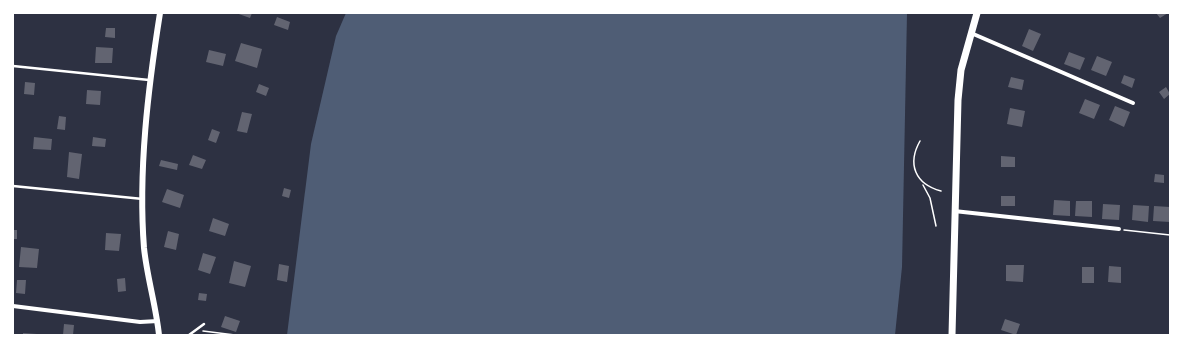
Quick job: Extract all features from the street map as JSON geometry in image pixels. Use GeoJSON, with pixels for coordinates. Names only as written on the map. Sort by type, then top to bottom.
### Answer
{"type":"FeatureCollection","features":[{"type":"Feature","properties":{"kind":"main road"},"geometry":{"type":"LineString","coordinates":[[952,335],[958,100],[961,70],[970,33],[977,13]]}},
{"type":"Feature","properties":{"kind":"street"},"geometry":{"type":"LineString","coordinates":[[159,335],[158,321],[144,249],[143,199],[149,80],[160,13]]}},
{"type":"Feature","properties":{"kind":"street"},"geometry":{"type":"LineString","coordinates":[[970,33],[1132,103]]}},
{"type":"Feature","properties":{"kind":"street"},"geometry":{"type":"LineString","coordinates":[[954,211],[1119,229]]}},
{"type":"Feature","properties":{"kind":"street"},"geometry":{"type":"LineString","coordinates":[[13,306],[140,322],[158,321]]}},
{"type":"Feature","properties":{"kind":"lane"},"geometry":{"type":"LineString","coordinates":[[13,66],[149,80]]}},
{"type":"Feature","properties":{"kind":"lane"},"geometry":{"type":"LineString","coordinates":[[13,186],[143,199]]}},
{"type":"Feature","properties":{"kind":"lane"},"geometry":{"type":"LineString","coordinates":[[189,335],[204,324]]}},
{"type":"Feature","properties":{"kind":"path"},"geometry":{"type":"LineString","coordinates":[[920,141],[914,151],[914,163],[916,173],[930,198],[936,226]]}},
{"type":"Feature","properties":{"kind":"path"},"geometry":{"type":"LineString","coordinates":[[922,183],[941,191]]}},
{"type":"Feature","properties":{"kind":"path"},"geometry":{"type":"LineString","coordinates":[[1119,229],[1170,236]]}},
{"type":"Feature","properties":{"kind":"path"},"geometry":{"type":"LineString","coordinates":[[195,330],[235,335]]}},
{"type":"Feature","properties":{"kind":"water"},"geometry":{"type":"Polygon","coordinates":[[[346,13],[907,13],[902,267],[895,335],[287,335],[311,144],[336,36],[346,13]]]}},
{"type":"Feature","properties":{"kind":"building"},"geometry":{"type":"Polygon","coordinates":[[[236,13],[252,13],[250,18],[236,13]]]}},
{"type":"Feature","properties":{"kind":"building"},"geometry":{"type":"Polygon","coordinates":[[[1156,13],[1168,13],[1160,18],[1156,13]]]}},
{"type":"Feature","properties":{"kind":"building"},"geometry":{"type":"Polygon","coordinates":[[[277,17],[290,22],[288,30],[274,25],[277,17]]]}},
{"type":"Feature","properties":{"kind":"building"},"geometry":{"type":"Polygon","coordinates":[[[106,28],[115,28],[115,38],[105,37],[106,28]]]}},
{"type":"Feature","properties":{"kind":"building"},"geometry":{"type":"Polygon","coordinates":[[[1029,29],[1041,34],[1033,51],[1022,46],[1029,29]]]}},
{"type":"Feature","properties":{"kind":"building"},"geometry":{"type":"Polygon","coordinates":[[[241,43],[262,49],[257,68],[235,61],[241,43]]]}},
{"type":"Feature","properties":{"kind":"building"},"geometry":{"type":"Polygon","coordinates":[[[96,47],[113,48],[112,63],[95,63],[96,47]]]}},
{"type":"Feature","properties":{"kind":"building"},"geometry":{"type":"Polygon","coordinates":[[[209,50],[226,54],[223,66],[206,62],[209,50]]]}},
{"type":"Feature","properties":{"kind":"building"},"geometry":{"type":"Polygon","coordinates":[[[1069,52],[1085,58],[1080,70],[1064,64],[1069,52]]]}},
{"type":"Feature","properties":{"kind":"building"},"geometry":{"type":"Polygon","coordinates":[[[1097,56],[1112,62],[1106,76],[1091,70],[1097,56]]]}},
{"type":"Feature","properties":{"kind":"building"},"geometry":{"type":"Polygon","coordinates":[[[1124,75],[1135,79],[1132,88],[1121,83],[1124,75]]]}},
{"type":"Feature","properties":{"kind":"building"},"geometry":{"type":"Polygon","coordinates":[[[1011,77],[1024,80],[1022,90],[1008,87],[1011,77]]]}},
{"type":"Feature","properties":{"kind":"building"},"geometry":{"type":"Polygon","coordinates":[[[25,82],[35,83],[34,95],[24,94],[25,82]]]}},
{"type":"Feature","properties":{"kind":"building"},"geometry":{"type":"Polygon","coordinates":[[[259,84],[269,88],[266,96],[256,92],[259,84]]]}},
{"type":"Feature","properties":{"kind":"building"},"geometry":{"type":"Polygon","coordinates":[[[1166,87],[1170,94],[1164,99],[1159,92],[1166,87]]]}},
{"type":"Feature","properties":{"kind":"building"},"geometry":{"type":"Polygon","coordinates":[[[87,90],[101,91],[100,105],[86,104],[87,90]]]}},
{"type":"Feature","properties":{"kind":"building"},"geometry":{"type":"Polygon","coordinates":[[[1085,99],[1100,105],[1094,119],[1079,113],[1085,99]]]}},
{"type":"Feature","properties":{"kind":"building"},"geometry":{"type":"Polygon","coordinates":[[[1115,106],[1130,112],[1124,127],[1109,120],[1115,106]]]}},
{"type":"Feature","properties":{"kind":"building"},"geometry":{"type":"Polygon","coordinates":[[[1010,108],[1025,111],[1022,127],[1007,124],[1010,108]]]}},
{"type":"Feature","properties":{"kind":"building"},"geometry":{"type":"Polygon","coordinates":[[[242,112],[252,114],[247,133],[237,131],[242,112]]]}},
{"type":"Feature","properties":{"kind":"building"},"geometry":{"type":"Polygon","coordinates":[[[59,116],[66,117],[65,130],[57,129],[59,116]]]}},
{"type":"Feature","properties":{"kind":"building"},"geometry":{"type":"Polygon","coordinates":[[[212,129],[220,132],[216,143],[208,140],[212,129]]]}},
{"type":"Feature","properties":{"kind":"building"},"geometry":{"type":"Polygon","coordinates":[[[34,137],[52,139],[51,150],[33,149],[34,137]]]}},
{"type":"Feature","properties":{"kind":"building"},"geometry":{"type":"Polygon","coordinates":[[[93,137],[106,139],[105,147],[92,146],[93,137]]]}},
{"type":"Feature","properties":{"kind":"building"},"geometry":{"type":"Polygon","coordinates":[[[69,152],[82,154],[79,179],[67,177],[69,152]]]}},
{"type":"Feature","properties":{"kind":"building"},"geometry":{"type":"Polygon","coordinates":[[[193,155],[206,160],[202,169],[189,165],[193,155]]]}},
{"type":"Feature","properties":{"kind":"building"},"geometry":{"type":"Polygon","coordinates":[[[1001,156],[1015,157],[1015,167],[1001,167],[1001,156]]]}},
{"type":"Feature","properties":{"kind":"building"},"geometry":{"type":"Polygon","coordinates":[[[161,160],[178,164],[177,170],[159,166],[161,160]]]}},
{"type":"Feature","properties":{"kind":"building"},"geometry":{"type":"Polygon","coordinates":[[[1155,174],[1164,175],[1164,183],[1154,182],[1155,174]]]}},
{"type":"Feature","properties":{"kind":"building"},"geometry":{"type":"Polygon","coordinates":[[[284,188],[291,190],[289,198],[282,196],[284,188]]]}},
{"type":"Feature","properties":{"kind":"building"},"geometry":{"type":"Polygon","coordinates":[[[167,189],[184,195],[180,208],[162,202],[167,189]]]}},
{"type":"Feature","properties":{"kind":"building"},"geometry":{"type":"Polygon","coordinates":[[[1001,196],[1015,196],[1015,206],[1001,206],[1001,196]]]}},
{"type":"Feature","properties":{"kind":"building"},"geometry":{"type":"Polygon","coordinates":[[[1054,200],[1070,201],[1070,216],[1053,215],[1054,200]]]}},
{"type":"Feature","properties":{"kind":"building"},"geometry":{"type":"Polygon","coordinates":[[[1076,201],[1092,201],[1092,217],[1075,216],[1076,201]]]}},
{"type":"Feature","properties":{"kind":"building"},"geometry":{"type":"Polygon","coordinates":[[[1103,204],[1120,205],[1119,220],[1102,219],[1103,204]]]}},
{"type":"Feature","properties":{"kind":"building"},"geometry":{"type":"Polygon","coordinates":[[[1133,205],[1149,206],[1148,222],[1132,220],[1133,205]]]}},
{"type":"Feature","properties":{"kind":"building"},"geometry":{"type":"Polygon","coordinates":[[[1154,206],[1170,207],[1170,222],[1153,221],[1154,206]]]}},
{"type":"Feature","properties":{"kind":"building"},"geometry":{"type":"Polygon","coordinates":[[[213,218],[229,224],[225,236],[209,231],[213,218]]]}},
{"type":"Feature","properties":{"kind":"building"},"geometry":{"type":"Polygon","coordinates":[[[13,230],[17,230],[17,239],[13,239],[13,230]]]}},
{"type":"Feature","properties":{"kind":"building"},"geometry":{"type":"Polygon","coordinates":[[[168,231],[179,234],[176,250],[164,247],[168,231]]]}},
{"type":"Feature","properties":{"kind":"building"},"geometry":{"type":"Polygon","coordinates":[[[106,233],[121,234],[119,251],[105,250],[106,233]]]}},
{"type":"Feature","properties":{"kind":"building"},"geometry":{"type":"Polygon","coordinates":[[[21,247],[39,249],[37,268],[19,267],[21,247]]]}},
{"type":"Feature","properties":{"kind":"building"},"geometry":{"type":"Polygon","coordinates":[[[203,253],[216,257],[210,274],[198,270],[203,253]]]}},
{"type":"Feature","properties":{"kind":"building"},"geometry":{"type":"Polygon","coordinates":[[[234,261],[251,266],[245,287],[229,283],[234,261]]]}},
{"type":"Feature","properties":{"kind":"building"},"geometry":{"type":"Polygon","coordinates":[[[279,264],[289,266],[287,282],[277,280],[279,264]]]}},
{"type":"Feature","properties":{"kind":"building"},"geometry":{"type":"Polygon","coordinates":[[[1006,265],[1024,265],[1023,282],[1006,281],[1006,265]]]}},
{"type":"Feature","properties":{"kind":"building"},"geometry":{"type":"Polygon","coordinates":[[[1109,266],[1121,267],[1121,283],[1108,282],[1109,266]]]}},
{"type":"Feature","properties":{"kind":"building"},"geometry":{"type":"Polygon","coordinates":[[[1082,267],[1094,267],[1094,283],[1082,283],[1082,267]]]}},
{"type":"Feature","properties":{"kind":"building"},"geometry":{"type":"Polygon","coordinates":[[[125,278],[126,291],[118,292],[117,279],[125,278]]]}},
{"type":"Feature","properties":{"kind":"building"},"geometry":{"type":"Polygon","coordinates":[[[17,280],[26,280],[25,294],[16,293],[17,280]]]}},
{"type":"Feature","properties":{"kind":"building"},"geometry":{"type":"Polygon","coordinates":[[[199,293],[207,294],[206,301],[198,300],[199,293]]]}},
{"type":"Feature","properties":{"kind":"building"},"geometry":{"type":"Polygon","coordinates":[[[225,316],[240,321],[236,332],[221,327],[225,316]]]}},
{"type":"Feature","properties":{"kind":"building"},"geometry":{"type":"Polygon","coordinates":[[[1005,319],[1020,324],[1016,335],[1001,330],[1005,319]]]}},
{"type":"Feature","properties":{"kind":"building"},"geometry":{"type":"Polygon","coordinates":[[[64,324],[74,325],[73,335],[63,335],[64,324]]]}},
{"type":"Feature","properties":{"kind":"building"},"geometry":{"type":"Polygon","coordinates":[[[23,333],[37,334],[23,335],[23,333]]]}}]}
